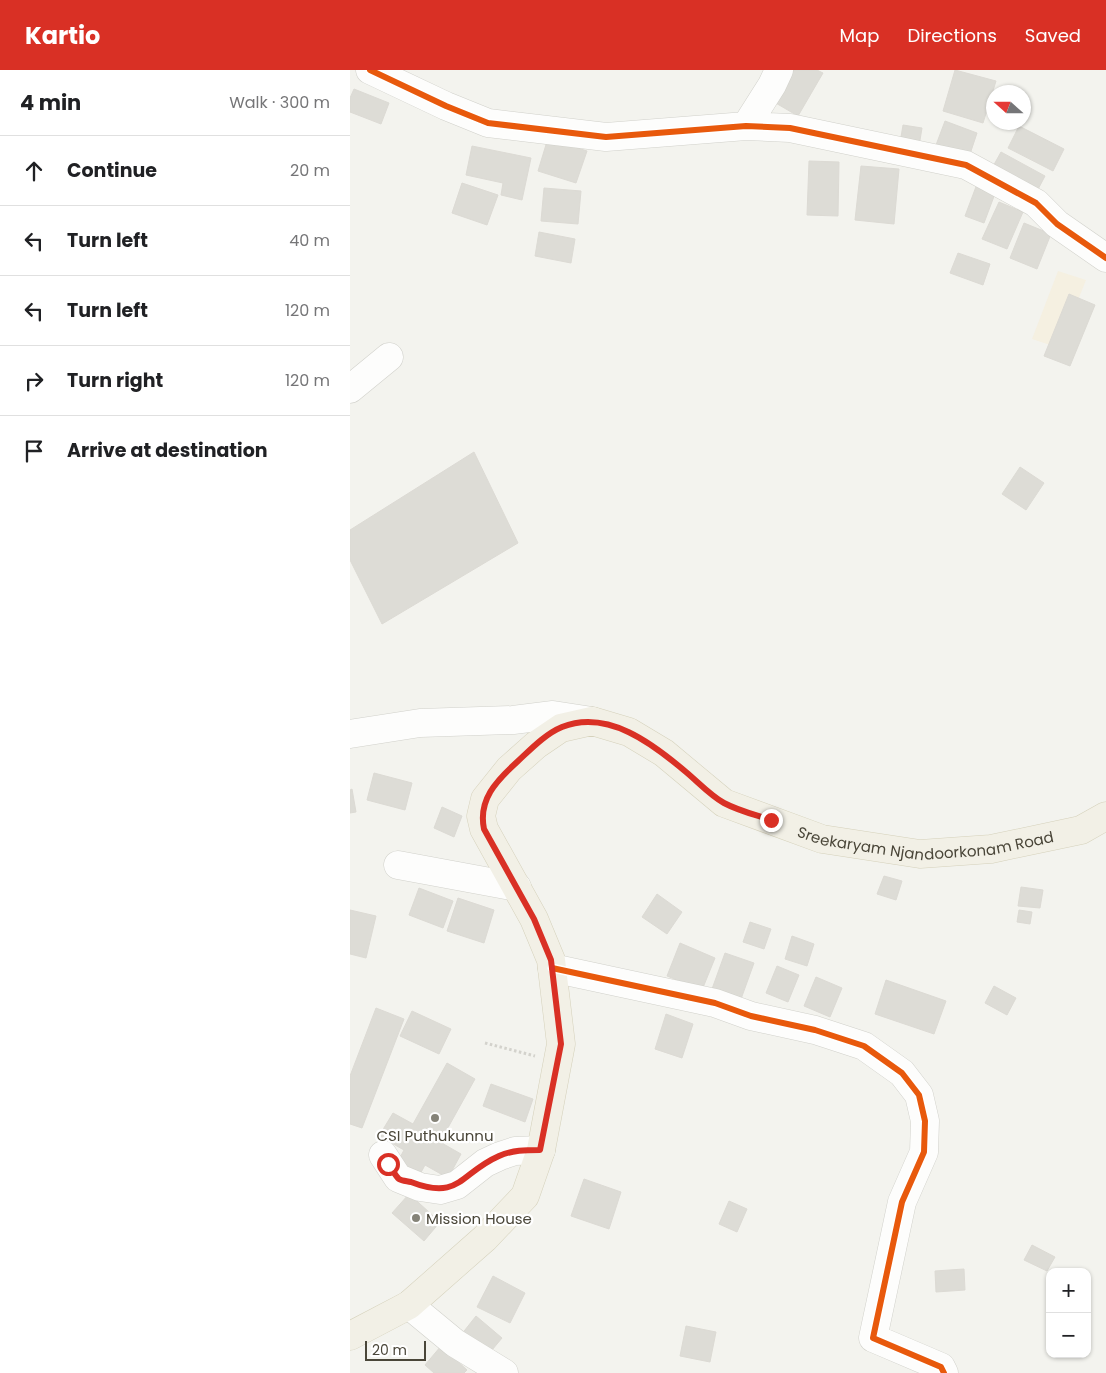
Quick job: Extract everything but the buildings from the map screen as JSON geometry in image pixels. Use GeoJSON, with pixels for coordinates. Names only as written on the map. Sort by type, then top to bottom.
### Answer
{"type":"FeatureCollection","features":[{"type":"Feature","properties":{"kind":"main road","name":"Sreekaryam Njandoorkonam Road"},"geometry":{"type":"LineString","coordinates":[[592,720],[629,732],[664,753],[724,803],[822,838],[920,854],[991,849],[1081,830],[1106,816]]}},
{"type":"Feature","properties":{"kind":"main road"},"geometry":{"type":"LineString","coordinates":[[350,1336],[409,1305],[486,1238],[525,1196],[540,1150],[561,1044],[552,968],[534,919],[484,829],[481,816],[486,799],[509,769],[536,745],[561,728],[592,720]]}},
{"type":"Feature","properties":{"kind":"street"},"geometry":{"type":"LineString","coordinates":[[370,70],[446,106],[488,123],[606,137],[746,126],[790,128],[966,165],[1036,203],[1057,224],[1106,258]]}},
{"type":"Feature","properties":{"kind":"street"},"geometry":{"type":"LineString","coordinates":[[746,126],[772,85],[779,70]]}},
{"type":"Feature","properties":{"kind":"street"},"geometry":{"type":"LineString","coordinates":[[350,389],[389,357]]}},
{"type":"Feature","properties":{"kind":"street"},"geometry":{"type":"LineString","coordinates":[[350,734],[420,723],[513,720],[553,715],[592,720]]}},
{"type":"Feature","properties":{"kind":"street"},"geometry":{"type":"LineString","coordinates":[[398,865],[517,887]]}},
{"type":"Feature","properties":{"kind":"street"},"geometry":{"type":"LineString","coordinates":[[552,968],[715,1003],[751,1016],[815,1030],[864,1046],[902,1073],[918,1095],[925,1121],[924,1152],[902,1202],[873,1338],[941,1367],[944,1373]]}},
{"type":"Feature","properties":{"kind":"street"},"geometry":{"type":"LineString","coordinates":[[383,1155],[398,1178],[420,1187],[440,1190],[457,1185],[485,1163],[500,1156],[515,1151],[540,1150]]}},
{"type":"Feature","properties":{"kind":"street"},"geometry":{"type":"LineString","coordinates":[[409,1305],[454,1343],[504,1373]]}},
{"type":"Feature","properties":{"kind":"path"},"geometry":{"type":"LineString","coordinates":[[485,1043],[531,1055],[557,1065]]}},
{"type":"Feature","properties":{"kind":"shaded area"},"geometry":{"type":"Polygon","coordinates":[[[1058,271],[1086,280],[1059,348],[1032,339],[1058,271]]]}},
{"type":"Feature","properties":{"kind":"cycle path"},"geometry":{"type":"LineString","coordinates":[[370,70],[446,106],[488,123],[606,137],[746,126],[790,128],[966,165],[1036,203],[1057,224],[1106,258]]}},
{"type":"Feature","properties":{"kind":"cycle path"},"geometry":{"type":"LineString","coordinates":[[552,968],[715,1003],[751,1016],[815,1030],[864,1046],[902,1073],[919,1095],[925,1121],[924,1152],[902,1202],[873,1338],[941,1367],[944,1373]]}},
{"type":"Feature","properties":{"kind":"place","name":"CSI Puthukunnu"},"geometry":{"type":"Point","coordinates":[435,1118]}},
{"type":"Feature","properties":{"kind":"place","name":"Mission House"},"geometry":{"type":"Point","coordinates":[416,1218]}},
{"type":"Feature","properties":{"kind":"route"},"geometry":{"type":"LineString","coordinates":[[388,1164],[398,1178],[420,1187],[440,1190],[457,1185],[485,1163],[500,1156],[515,1151],[540,1150],[550,1090],[561,1044],[558,1003],[551,960],[534,919],[484,829],[481,816],[486,799],[509,769],[536,745],[561,728],[592,720],[629,732],[664,753],[724,803],[771,820]]}}]}
